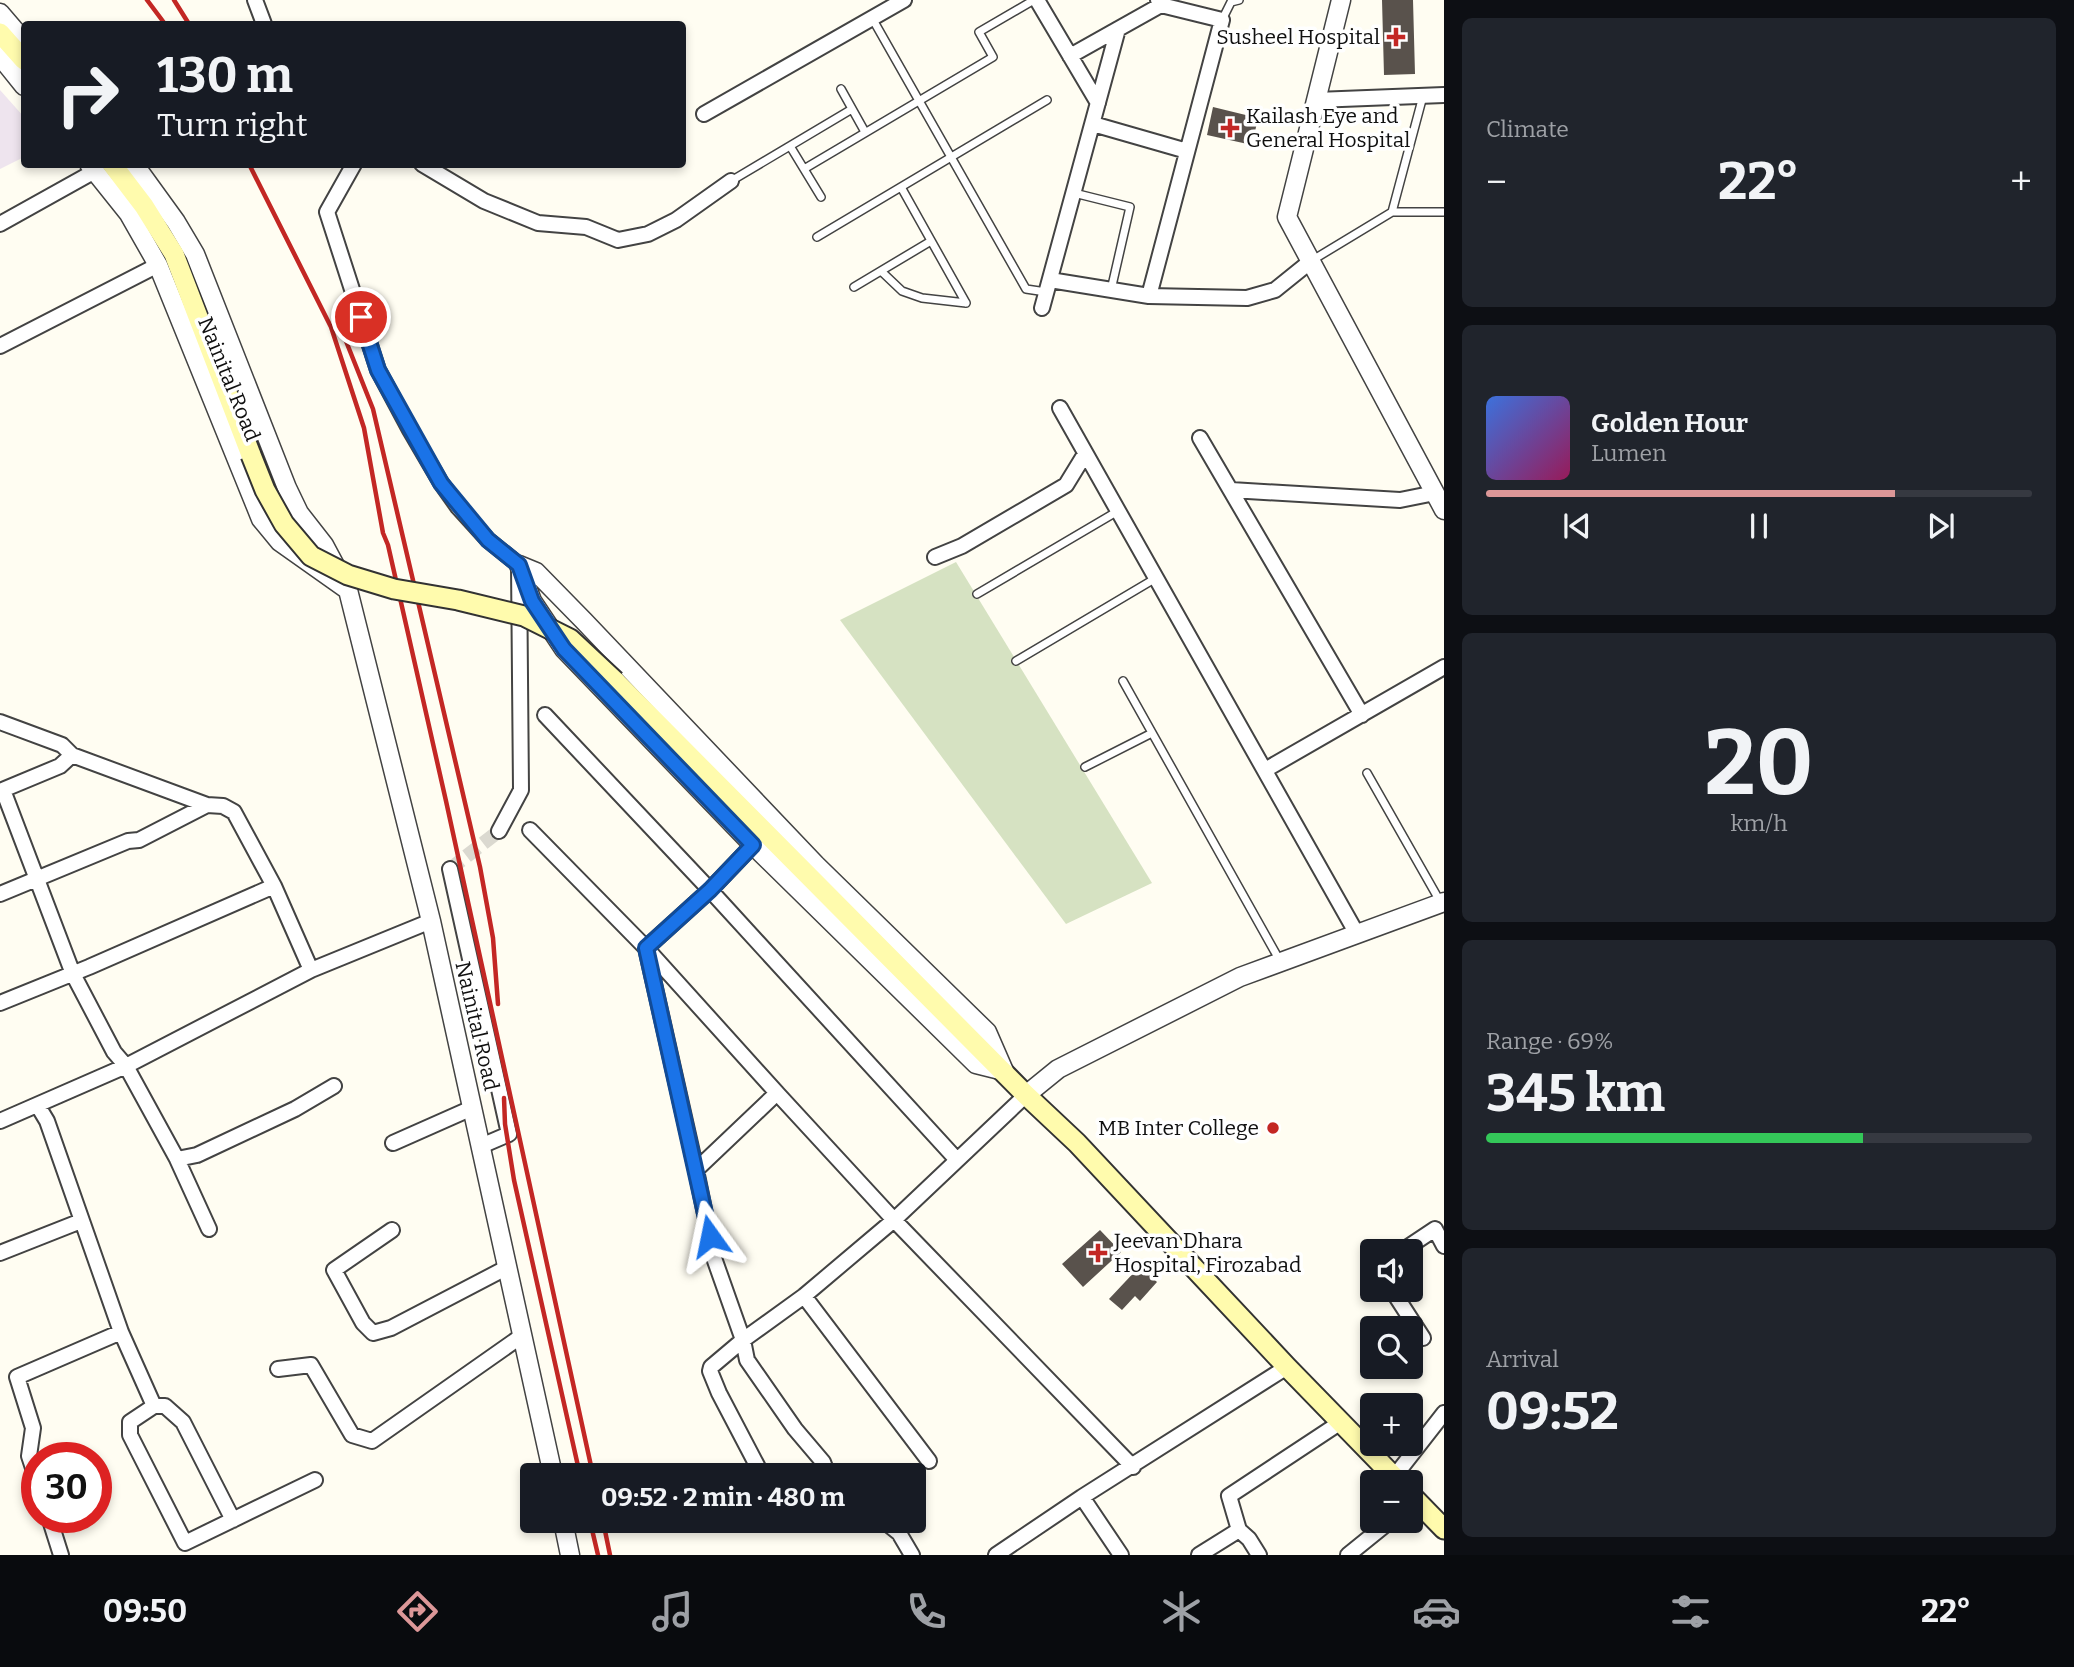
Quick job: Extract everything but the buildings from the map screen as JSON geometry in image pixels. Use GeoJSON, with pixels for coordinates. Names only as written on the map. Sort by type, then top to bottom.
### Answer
{"type":"FeatureCollection","features":[{"type":"Feature","properties":{"kind":"main road"},"geometry":{"type":"LineString","coordinates":[[0,33],[21,57]]}},
{"type":"Feature","properties":{"kind":"main road","name":"Nainital Road"},"geometry":{"type":"LineString","coordinates":[[100,168],[144,206],[174,254],[265,490],[285,524],[311,556],[348,575],[394,589],[458,600],[524,616],[570,639],[1077,1143],[1387,1470]]}},
{"type":"Feature","properties":{"kind":"main road"},"geometry":{"type":"LineString","coordinates":[[1423,1509],[1444,1529]]}},
{"type":"Feature","properties":{"kind":"street"},"geometry":{"type":"LineString","coordinates":[[255,0],[263,21]]}},
{"type":"Feature","properties":{"kind":"street"},"geometry":{"type":"LineString","coordinates":[[704,114],[904,0]]}},
{"type":"Feature","properties":{"kind":"street"},"geometry":{"type":"LineString","coordinates":[[1036,0],[1098,103]]}},
{"type":"Feature","properties":{"kind":"street"},"geometry":{"type":"LineString","coordinates":[[1341,0],[1287,217],[1444,510]]}},
{"type":"Feature","properties":{"kind":"street"},"geometry":{"type":"LineString","coordinates":[[1070,56],[1160,2],[1222,20],[1149,296]]}},
{"type":"Feature","properties":{"kind":"street"},"geometry":{"type":"LineString","coordinates":[[0,13],[21,37]]}},
{"type":"Feature","properties":{"kind":"street"},"geometry":{"type":"LineString","coordinates":[[1042,308],[1118,29]]}},
{"type":"Feature","properties":{"kind":"street"},"geometry":{"type":"LineString","coordinates":[[0,56],[21,82]]}},
{"type":"Feature","properties":{"kind":"street"},"geometry":{"type":"LineString","coordinates":[[1316,100],[1444,95]]}},
{"type":"Feature","properties":{"kind":"street"},"geometry":{"type":"LineString","coordinates":[[1093,124],[1187,151]]}},
{"type":"Feature","properties":{"kind":"street"},"geometry":{"type":"LineString","coordinates":[[0,224],[97,168]]}},
{"type":"Feature","properties":{"kind":"street","name":"Nainital Road"},"geometry":{"type":"LineString","coordinates":[[100,168],[158,265],[261,519],[280,542],[348,590]]}},
{"type":"Feature","properties":{"kind":"street","name":"Nainital Road"},"geometry":{"type":"LineString","coordinates":[[137,168],[176,222],[195,254],[287,488],[299,513],[324,545],[348,590],[430,921],[550,1463]]}},
{"type":"Feature","properties":{"kind":"street"},"geometry":{"type":"LineString","coordinates":[[352,168],[327,212],[378,370],[441,483],[488,540],[519,565],[536,572],[816,865],[987,1032],[1004,1071]]}},
{"type":"Feature","properties":{"kind":"street"},"geometry":{"type":"LineString","coordinates":[[429,168],[484,201],[538,223],[586,227],[618,240],[648,234],[676,220],[730,181]]}},
{"type":"Feature","properties":{"kind":"street"},"geometry":{"type":"LineString","coordinates":[[1048,286],[1111,290],[1149,296],[1247,298],[1275,290],[1311,261]]}},
{"type":"Feature","properties":{"kind":"street"},"geometry":{"type":"LineString","coordinates":[[0,346],[158,265]]}},
{"type":"Feature","properties":{"kind":"street"},"geometry":{"type":"LineString","coordinates":[[1059,408],[1357,934]]}},
{"type":"Feature","properties":{"kind":"street"},"geometry":{"type":"LineString","coordinates":[[1200,438],[1362,715]]}},
{"type":"Feature","properties":{"kind":"street"},"geometry":{"type":"LineString","coordinates":[[935,557],[962,546],[1066,485],[1085,454]]}},
{"type":"Feature","properties":{"kind":"street"},"geometry":{"type":"LineString","coordinates":[[1231,490],[1400,500],[1435,493]]}},
{"type":"Feature","properties":{"kind":"street"},"geometry":{"type":"LineString","coordinates":[[304,560],[324,545]]}},
{"type":"Feature","properties":{"kind":"street"},"geometry":{"type":"LineString","coordinates":[[499,831],[520,790],[519,565]]}},
{"type":"Feature","properties":{"kind":"street"},"geometry":{"type":"LineString","coordinates":[[519,565],[532,601],[564,649],[753,845],[976,1064],[1004,1071]]}},
{"type":"Feature","properties":{"kind":"street"},"geometry":{"type":"LineString","coordinates":[[1265,771],[1444,667]]}},
{"type":"Feature","properties":{"kind":"street"},"geometry":{"type":"LineString","coordinates":[[545,715],[710,890],[957,1160]]}},
{"type":"Feature","properties":{"kind":"street"},"geometry":{"type":"LineString","coordinates":[[0,722],[62,745],[72,755],[234,812],[274,886],[311,970]]}},
{"type":"Feature","properties":{"kind":"street"},"geometry":{"type":"LineString","coordinates":[[72,755],[61,766],[1,791],[73,974],[114,1052],[126,1066],[177,1159],[209,1229]]}},
{"type":"Feature","properties":{"kind":"street"},"geometry":{"type":"LineString","coordinates":[[0,894],[128,841],[139,840],[208,805]]}},
{"type":"Feature","properties":{"kind":"street"},"geometry":{"type":"LineString","coordinates":[[530,830],[646,948],[894,1220],[1133,1466]]}},
{"type":"Feature","properties":{"kind":"street"},"geometry":{"type":"LineString","coordinates":[[646,948],[710,890],[753,845]]}},
{"type":"Feature","properties":{"kind":"street"},"geometry":{"type":"LineString","coordinates":[[450,869],[509,1134],[481,1146]]}},
{"type":"Feature","properties":{"kind":"street"},"geometry":{"type":"LineString","coordinates":[[0,1003],[274,886]]}},
{"type":"Feature","properties":{"kind":"street"},"geometry":{"type":"LineString","coordinates":[[756,1463],[710,1371],[716,1362],[804,1296],[894,1220],[1026,1095],[1058,1069],[1240,977],[1443,903]]}},
{"type":"Feature","properties":{"kind":"street"},"geometry":{"type":"LineString","coordinates":[[0,1121],[126,1066],[311,970],[430,921]]}},
{"type":"Feature","properties":{"kind":"street"},"geometry":{"type":"LineString","coordinates":[[646,948],[714,1258],[743,1340],[747,1360],[823,1463]]}},
{"type":"Feature","properties":{"kind":"street"},"geometry":{"type":"LineString","coordinates":[[177,1159],[197,1155],[295,1109],[334,1086]]}},
{"type":"Feature","properties":{"kind":"street"},"geometry":{"type":"LineString","coordinates":[[696,1170],[777,1093]]}},
{"type":"Feature","properties":{"kind":"street"},"geometry":{"type":"LineString","coordinates":[[37,1107],[47,1121],[121,1332],[154,1406]]}},
{"type":"Feature","properties":{"kind":"street"},"geometry":{"type":"LineString","coordinates":[[393,1143],[472,1108]]}},
{"type":"Feature","properties":{"kind":"street"},"geometry":{"type":"LineString","coordinates":[[0,1253],[81,1221]]}},
{"type":"Feature","properties":{"kind":"street"},"geometry":{"type":"LineString","coordinates":[[1420,1239],[1435,1229],[1444,1246]]}},
{"type":"Feature","properties":{"kind":"street"},"geometry":{"type":"LineString","coordinates":[[392,1230],[334,1270],[363,1323],[373,1333],[391,1328],[508,1267]]}},
{"type":"Feature","properties":{"kind":"street"},"geometry":{"type":"LineString","coordinates":[[804,1296],[929,1461]]}},
{"type":"Feature","properties":{"kind":"street"},"geometry":{"type":"LineString","coordinates":[[31,1442],[33,1429],[17,1377],[121,1332]]}},
{"type":"Feature","properties":{"kind":"street"},"geometry":{"type":"LineString","coordinates":[[278,1369],[311,1365],[352,1435],[372,1441],[523,1335]]}},
{"type":"Feature","properties":{"kind":"street"},"geometry":{"type":"LineString","coordinates":[[996,1555],[1287,1367]]}},
{"type":"Feature","properties":{"kind":"street"},"geometry":{"type":"LineString","coordinates":[[233,1520],[183,1422],[165,1406],[154,1406],[130,1422],[130,1436],[184,1543],[233,1520],[315,1480]]}},
{"type":"Feature","properties":{"kind":"street"},"geometry":{"type":"LineString","coordinates":[[1404,1470],[1444,1413]]}},
{"type":"Feature","properties":{"kind":"street"},"geometry":{"type":"LineString","coordinates":[[1259,1555],[1249,1539],[1239,1530],[1229,1496],[1341,1422]]}},
{"type":"Feature","properties":{"kind":"street"},"geometry":{"type":"LineString","coordinates":[[1082,1497],[1121,1555]]}},
{"type":"Feature","properties":{"kind":"street"},"geometry":{"type":"LineString","coordinates":[[1199,1555],[1239,1530]]}},
{"type":"Feature","properties":{"kind":"street"},"geometry":{"type":"LineString","coordinates":[[54,1533],[61,1555]]}},
{"type":"Feature","properties":{"kind":"street"},"geometry":{"type":"LineString","coordinates":[[565,1533],[570,1555]]}},
{"type":"Feature","properties":{"kind":"street"},"geometry":{"type":"LineString","coordinates":[[900,1533],[912,1555]]}},
{"type":"Feature","properties":{"kind":"street"},"geometry":{"type":"LineString","coordinates":[[1348,1555],[1375,1533]]}},
{"type":"Feature","properties":{"kind":"lane"},"geometry":{"type":"LineString","coordinates":[[804,169],[993,57],[979,32],[1036,0]]}},
{"type":"Feature","properties":{"kind":"lane"},"geometry":{"type":"LineString","coordinates":[[1222,20],[1231,2],[1239,0]]}},
{"type":"Feature","properties":{"kind":"lane"},"geometry":{"type":"LineString","coordinates":[[872,18],[1027,289],[1048,286]]}},
{"type":"Feature","properties":{"kind":"lane"},"geometry":{"type":"LineString","coordinates":[[841,89],[865,132]]}},
{"type":"Feature","properties":{"kind":"lane"},"geometry":{"type":"LineString","coordinates":[[1392,212],[1423,96]]}},
{"type":"Feature","properties":{"kind":"lane"},"geometry":{"type":"LineString","coordinates":[[817,237],[1047,100]]}},
{"type":"Feature","properties":{"kind":"lane"},"geometry":{"type":"LineString","coordinates":[[730,181],[852,109]]}},
{"type":"Feature","properties":{"kind":"lane"},"geometry":{"type":"LineString","coordinates":[[790,146],[821,197]]}},
{"type":"Feature","properties":{"kind":"lane"},"geometry":{"type":"LineString","coordinates":[[881,271],[902,291],[922,298],[966,303],[901,187]]}},
{"type":"Feature","properties":{"kind":"lane"},"geometry":{"type":"LineString","coordinates":[[1074,193],[1130,207],[1111,290]]}},
{"type":"Feature","properties":{"kind":"lane"},"geometry":{"type":"LineString","coordinates":[[1311,261],[1392,212],[1444,212]]}},
{"type":"Feature","properties":{"kind":"lane"},"geometry":{"type":"LineString","coordinates":[[854,287],[931,241]]}},
{"type":"Feature","properties":{"kind":"lane"},"geometry":{"type":"LineString","coordinates":[[977,594],[1118,511]]}},
{"type":"Feature","properties":{"kind":"lane"},"geometry":{"type":"LineString","coordinates":[[1016,661],[1156,578]]}},
{"type":"Feature","properties":{"kind":"lane"},"geometry":{"type":"LineString","coordinates":[[1123,681],[1280,962]]}},
{"type":"Feature","properties":{"kind":"lane"},"geometry":{"type":"LineString","coordinates":[[1085,767],[1152,733]]}},
{"type":"Feature","properties":{"kind":"lane"},"geometry":{"type":"LineString","coordinates":[[1367,772],[1443,903]]}},
{"type":"Feature","properties":{"kind":"shaded area"},"geometry":{"type":"Polygon","coordinates":[[[0,90],[21,114],[21,158],[0,169],[0,90]]]}},
{"type":"Feature","properties":{"kind":"green space"},"geometry":{"type":"Polygon","coordinates":[[[956,562],[1152,883],[1066,924],[840,620],[956,562]]]}},
{"type":"Feature","properties":{"kind":"tunnel"},"geometry":{"type":"LineString","coordinates":[[450,869],[499,831]]}},
{"type":"Feature","properties":{"kind":"railway"},"geometry":{"type":"LineString","coordinates":[[147,0],[163,21]]}},
{"type":"Feature","properties":{"kind":"railway"},"geometry":{"type":"LineString","coordinates":[[174,0],[187,21]]}},
{"type":"Feature","properties":{"kind":"railway"},"geometry":{"type":"LineString","coordinates":[[251,168],[331,327],[364,428],[383,533],[388,545],[446,801],[590,1463]]}},
{"type":"Feature","properties":{"kind":"railway"},"geometry":{"type":"LineString","coordinates":[[342,331],[373,409],[480,867],[493,938],[498,1004]]}},
{"type":"Feature","properties":{"kind":"railway"},"geometry":{"type":"LineString","coordinates":[[504,1098],[505,1124],[514,1180],[577,1463]]}},
{"type":"Feature","properties":{"kind":"railway"},"geometry":{"type":"LineString","coordinates":[[593,1533],[598,1555]]}},
{"type":"Feature","properties":{"kind":"railway"},"geometry":{"type":"LineString","coordinates":[[605,1533],[610,1555]]}},
{"type":"Feature","properties":{"kind":"place","name":"Susheel Hospital"},"geometry":{"type":"Point","coordinates":[1396,37]}},
{"type":"Feature","properties":{"kind":"place","name":"Kailash Eye and General Hospital"},"geometry":{"type":"Point","coordinates":[1230,128]}},
{"type":"Feature","properties":{"kind":"place","name":"MB Inter College"},"geometry":{"type":"Point","coordinates":[1273,1128]}},
{"type":"Feature","properties":{"kind":"place","name":"Jeevan Dhara Hospital, Firozabad"},"geometry":{"type":"Point","coordinates":[1098,1253]}},
{"type":"Feature","properties":{"kind":"route"},"geometry":{"type":"LineString","coordinates":[[361,317],[378,370],[410,430],[458,507],[488,540],[519,565],[532,601],[564,649],[753,845],[710,890],[646,948],[710,1236]]}}]}
